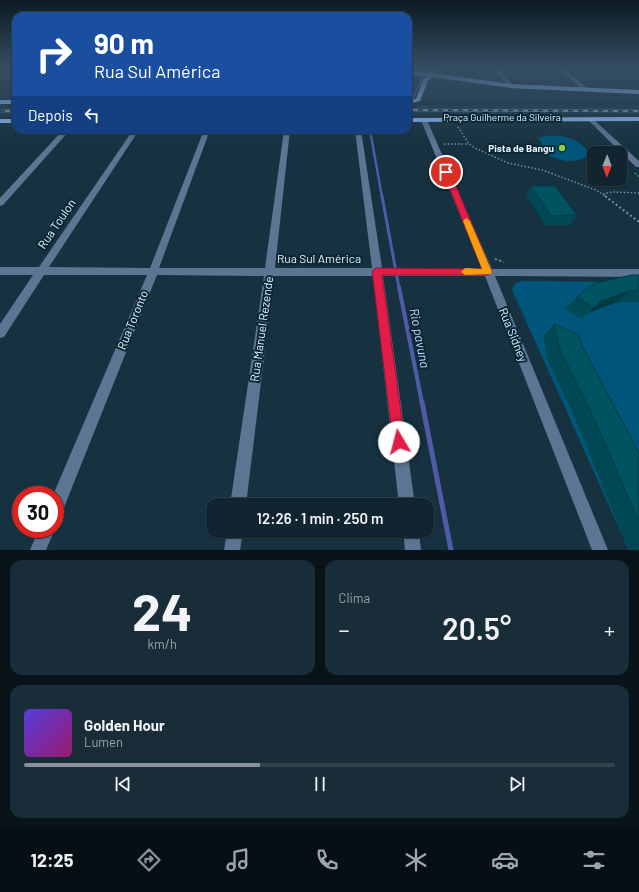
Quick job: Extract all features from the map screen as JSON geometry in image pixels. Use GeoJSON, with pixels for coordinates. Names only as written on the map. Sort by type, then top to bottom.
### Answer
{"type":"FeatureCollection","features":[{"type":"Feature","properties":{"kind":"main road"},"geometry":{"type":"LineString","coordinates":[[412,101],[418,100],[420,95]]}},
{"type":"Feature","properties":{"kind":"main road"},"geometry":{"type":"LineString","coordinates":[[0,102],[12,102]]}},
{"type":"Feature","properties":{"kind":"main road"},"geometry":{"type":"LineString","coordinates":[[412,120],[639,119]]}},
{"type":"Feature","properties":{"kind":"main road"},"geometry":{"type":"LineString","coordinates":[[1,122],[12,121]]}},
{"type":"Feature","properties":{"kind":"street","name":"Rua Sidney"},"geometry":{"type":"LineString","coordinates":[[424,120],[488,272],[600,550]]}},
{"type":"Feature","properties":{"kind":"street"},"geometry":{"type":"LineString","coordinates":[[591,120],[639,165]]}},
{"type":"Feature","properties":{"kind":"street"},"geometry":{"type":"LineString","coordinates":[[0,202],[63,134]]}},
{"type":"Feature","properties":{"kind":"street","name":"Rua Toulon"},"geometry":{"type":"LineString","coordinates":[[0,333],[133,134]]}},
{"type":"Feature","properties":{"kind":"street","name":"Rua Toronto"},"geometry":{"type":"LineString","coordinates":[[64,487],[145,292],[205,134]]}},
{"type":"Feature","properties":{"kind":"street","name":"Rua Manuel Rezende"},"geometry":{"type":"LineString","coordinates":[[239,498],[286,134]]}},
{"type":"Feature","properties":{"kind":"street"},"geometry":{"type":"LineString","coordinates":[[359,134],[406,498]]}},
{"type":"Feature","properties":{"kind":"street","name":"Rua Sul América"},"geometry":{"type":"LineString","coordinates":[[0,272],[376,271],[639,273]]}},
{"type":"Feature","properties":{"kind":"street"},"geometry":{"type":"LineString","coordinates":[[38,550],[43,538]]}},
{"type":"Feature","properties":{"kind":"street"},"geometry":{"type":"LineString","coordinates":[[232,550],[234,538]]}},
{"type":"Feature","properties":{"kind":"street"},"geometry":{"type":"LineString","coordinates":[[412,538],[414,550]]}},
{"type":"Feature","properties":{"kind":"path"},"geometry":{"type":"LineString","coordinates":[[453,120],[469,144]]}},
{"type":"Feature","properties":{"kind":"path"},"geometry":{"type":"LineString","coordinates":[[434,144],[469,144],[498,159],[512,164],[550,172],[603,194],[639,222]]}},
{"type":"Feature","properties":{"kind":"path"},"geometry":{"type":"LineString","coordinates":[[603,194],[612,192],[639,194]]}},
{"type":"Feature","properties":{"kind":"path"},"geometry":{"type":"LineString","coordinates":[[492,258],[508,263]]}},
{"type":"Feature","properties":{"kind":"shaded area"},"geometry":{"type":"Polygon","coordinates":[[[0,106],[12,106],[12,115],[0,115],[0,106]]]}},
{"type":"Feature","properties":{"kind":"shaded area"},"geometry":{"type":"Polygon","coordinates":[[[412,106],[639,106],[639,114],[412,114],[412,106]]]}},
{"type":"Feature","properties":{"kind":"shaded area","name":"Pista de Bangu"},"geometry":{"type":"Polygon","coordinates":[[[546,136],[563,136],[579,142],[587,150],[587,156],[583,159],[569,161],[554,158],[537,147],[541,146],[542,143],[538,138],[546,136]]]}},
{"type":"Feature","properties":{"kind":"shaded area"},"geometry":{"type":"Polygon","coordinates":[[[524,281],[639,282],[639,550],[629,550],[512,290],[516,283],[524,281]]]}},
{"type":"Feature","properties":{"kind":"building"},"geometry":{"type":"Polygon","coordinates":[[[531,186],[555,186],[577,215],[551,216],[531,186]]]}},
{"type":"Feature","properties":{"kind":"building"},"geometry":{"type":"Polygon","coordinates":[[[632,275],[639,275],[639,290],[629,291],[601,301],[594,308],[577,297],[596,283],[632,275]]]}},
{"type":"Feature","properties":{"kind":"building"},"geometry":{"type":"Polygon","coordinates":[[[554,324],[579,335],[582,346],[639,453],[639,521],[590,410],[560,350],[554,324]]]}},
{"type":"Feature","properties":{"kind":"waterway","name":"Rio pavuna"},"geometry":{"type":"LineString","coordinates":[[412,99],[414,95]]}},
{"type":"Feature","properties":{"kind":"waterway","name":"Rio pavuna"},"geometry":{"type":"LineString","coordinates":[[371,134],[382,197]]}},
{"type":"Feature","properties":{"kind":"waterway","name":"Rio pavuna"},"geometry":{"type":"LineString","coordinates":[[382,196],[399,288]]}},
{"type":"Feature","properties":{"kind":"waterway","name":"Rio pavuna"},"geometry":{"type":"LineString","coordinates":[[399,287],[422,403]]}},
{"type":"Feature","properties":{"kind":"waterway","name":"Rio pavuna"},"geometry":{"type":"LineString","coordinates":[[422,402],[451,550]]}},
{"type":"Feature","properties":{"kind":"railway"},"geometry":{"type":"LineString","coordinates":[[412,110],[639,111]]}},
{"type":"Feature","properties":{"kind":"railway"},"geometry":{"type":"LineString","coordinates":[[0,111],[12,111]]}},
{"type":"Feature","properties":{"kind":"slow traffic"},"geometry":{"type":"LineString","coordinates":[[465,272],[488,272],[466,221]]}},
{"type":"Feature","properties":{"kind":"place","name":"Pista de Bangu"},"geometry":{"type":"Point","coordinates":[562,148]}},
{"type":"Feature","properties":{"kind":"route"},"geometry":{"type":"LineString","coordinates":[[399,442],[376,271],[488,272],[446,172]]}}]}
